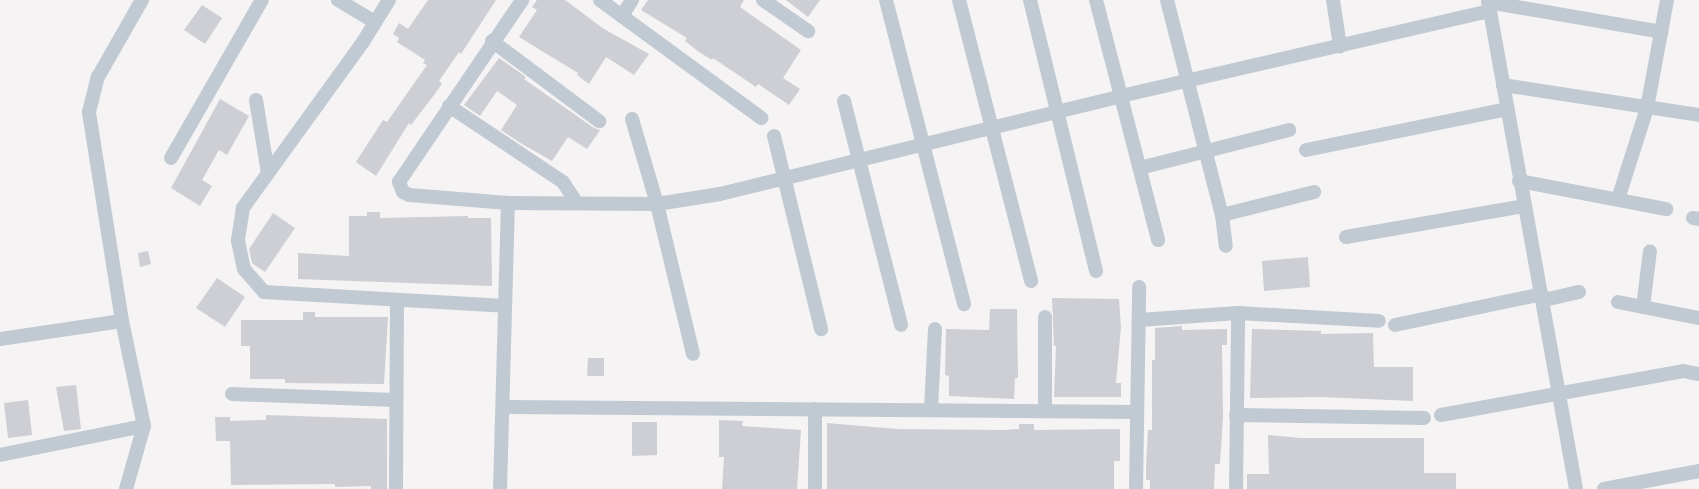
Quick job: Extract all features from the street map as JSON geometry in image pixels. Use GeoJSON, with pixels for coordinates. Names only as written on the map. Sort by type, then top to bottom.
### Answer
{"type":"FeatureCollection","features":[{"type":"Feature","properties":{"kind":"street"},"geometry":{"type":"LineString","coordinates":[[126,489],[144,426],[122,321],[89,112],[98,77],[142,0]]}},
{"type":"Feature","properties":{"kind":"street"},"geometry":{"type":"LineString","coordinates":[[171,158],[262,0]]}},
{"type":"Feature","properties":{"kind":"street"},"geometry":{"type":"LineString","coordinates":[[338,0],[375,21]]}},
{"type":"Feature","properties":{"kind":"street"},"geometry":{"type":"LineString","coordinates":[[389,0],[363,42],[243,208],[238,240],[244,269],[264,292],[505,306]]}},
{"type":"Feature","properties":{"kind":"street"},"geometry":{"type":"LineString","coordinates":[[522,0],[492,41],[399,182],[402,192],[421,196],[508,202],[657,204],[720,194],[1121,96],[1340,46],[1488,4],[1661,32]]}},
{"type":"Feature","properties":{"kind":"street"},"geometry":{"type":"LineString","coordinates":[[600,0],[760,118]]}},
{"type":"Feature","properties":{"kind":"street"},"geometry":{"type":"LineString","coordinates":[[622,16],[632,0]]}},
{"type":"Feature","properties":{"kind":"street"},"geometry":{"type":"LineString","coordinates":[[763,0],[808,31]]}},
{"type":"Feature","properties":{"kind":"street"},"geometry":{"type":"LineString","coordinates":[[886,0],[964,304]]}},
{"type":"Feature","properties":{"kind":"street"},"geometry":{"type":"LineString","coordinates":[[959,0],[1030,280]]}},
{"type":"Feature","properties":{"kind":"street"},"geometry":{"type":"LineString","coordinates":[[1030,0],[1096,271]]}},
{"type":"Feature","properties":{"kind":"street"},"geometry":{"type":"LineString","coordinates":[[1096,0],[1158,240]]}},
{"type":"Feature","properties":{"kind":"street"},"geometry":{"type":"LineString","coordinates":[[1167,0],[1221,215],[1226,246]]}},
{"type":"Feature","properties":{"kind":"street"},"geometry":{"type":"LineString","coordinates":[[1333,0],[1340,46]]}},
{"type":"Feature","properties":{"kind":"street"},"geometry":{"type":"LineString","coordinates":[[1618,199],[1647,108],[1667,0]]}},
{"type":"Feature","properties":{"kind":"street"},"geometry":{"type":"LineString","coordinates":[[1488,4],[1523,206],[1543,297],[1558,395],[1576,489]]}},
{"type":"Feature","properties":{"kind":"street"},"geometry":{"type":"LineString","coordinates":[[492,41],[599,121]]}},
{"type":"Feature","properties":{"kind":"street"},"geometry":{"type":"LineString","coordinates":[[1503,85],[1699,115]]}},
{"type":"Feature","properties":{"kind":"street"},"geometry":{"type":"LineString","coordinates":[[256,100],[268,173]]}},
{"type":"Feature","properties":{"kind":"street"},"geometry":{"type":"LineString","coordinates":[[844,101],[857,161],[902,325]]}},
{"type":"Feature","properties":{"kind":"street"},"geometry":{"type":"LineString","coordinates":[[449,106],[563,182],[576,202]]}},
{"type":"Feature","properties":{"kind":"street"},"geometry":{"type":"LineString","coordinates":[[1306,150],[1507,109]]}},
{"type":"Feature","properties":{"kind":"street"},"geometry":{"type":"LineString","coordinates":[[632,118],[657,204],[693,354]]}},
{"type":"Feature","properties":{"kind":"street"},"geometry":{"type":"LineString","coordinates":[[1140,168],[1289,130]]}},
{"type":"Feature","properties":{"kind":"street"},"geometry":{"type":"LineString","coordinates":[[774,136],[821,329]]}},
{"type":"Feature","properties":{"kind":"street"},"geometry":{"type":"LineString","coordinates":[[1519,181],[1666,209]]}},
{"type":"Feature","properties":{"kind":"street"},"geometry":{"type":"LineString","coordinates":[[1221,215],[1314,192]]}},
{"type":"Feature","properties":{"kind":"street"},"geometry":{"type":"LineString","coordinates":[[500,489],[508,202]]}},
{"type":"Feature","properties":{"kind":"street"},"geometry":{"type":"LineString","coordinates":[[1346,237],[1523,206]]}},
{"type":"Feature","properties":{"kind":"street"},"geometry":{"type":"LineString","coordinates":[[1643,307],[1650,251]]}},
{"type":"Feature","properties":{"kind":"street"},"geometry":{"type":"LineString","coordinates":[[1136,489],[1139,287]]}},
{"type":"Feature","properties":{"kind":"street"},"geometry":{"type":"LineString","coordinates":[[1395,325],[1579,292]]}},
{"type":"Feature","properties":{"kind":"street"},"geometry":{"type":"LineString","coordinates":[[396,489],[397,301]]}},
{"type":"Feature","properties":{"kind":"street"},"geometry":{"type":"LineString","coordinates":[[1618,302],[1699,318]]}},
{"type":"Feature","properties":{"kind":"street"},"geometry":{"type":"LineString","coordinates":[[1139,320],[1238,313],[1379,321]]}},
{"type":"Feature","properties":{"kind":"street"},"geometry":{"type":"LineString","coordinates":[[1236,489],[1238,313]]}},
{"type":"Feature","properties":{"kind":"street"},"geometry":{"type":"LineString","coordinates":[[1045,317],[1045,411]]}},
{"type":"Feature","properties":{"kind":"street"},"geometry":{"type":"LineString","coordinates":[[0,339],[122,321]]}},
{"type":"Feature","properties":{"kind":"street"},"geometry":{"type":"LineString","coordinates":[[931,410],[935,329]]}},
{"type":"Feature","properties":{"kind":"street"},"geometry":{"type":"LineString","coordinates":[[1441,415],[1683,371],[1699,374]]}},
{"type":"Feature","properties":{"kind":"street"},"geometry":{"type":"LineString","coordinates":[[232,394],[395,400]]}},
{"type":"Feature","properties":{"kind":"street"},"geometry":{"type":"LineString","coordinates":[[504,407],[1137,411]]}},
{"type":"Feature","properties":{"kind":"street"},"geometry":{"type":"LineString","coordinates":[[815,409],[815,489]]}},
{"type":"Feature","properties":{"kind":"street"},"geometry":{"type":"LineString","coordinates":[[1236,414],[1424,418]]}},
{"type":"Feature","properties":{"kind":"street"},"geometry":{"type":"LineString","coordinates":[[0,455],[144,426]]}},
{"type":"Feature","properties":{"kind":"street"},"geometry":{"type":"LineString","coordinates":[[1605,489],[1699,471]]}},
{"type":"Feature","properties":{"kind":"building"},"geometry":{"type":"Polygon","coordinates":[[[428,0],[496,0],[461,54],[459,52],[439,81],[442,84],[411,125],[409,123],[376,176],[356,162],[383,120],[387,122],[427,65],[423,63],[425,60],[397,42],[399,38],[393,34],[399,23],[408,29],[428,0]]]}},
{"type":"Feature","properties":{"kind":"building"},"geometry":{"type":"Polygon","coordinates":[[[537,0],[565,0],[604,29],[649,54],[634,75],[606,57],[589,84],[577,75],[578,73],[519,37],[537,10],[532,7],[537,0]]]}},
{"type":"Feature","properties":{"kind":"building"},"geometry":{"type":"Polygon","coordinates":[[[648,0],[744,0],[740,7],[801,50],[783,78],[800,89],[789,105],[758,84],[756,87],[713,58],[712,60],[699,52],[685,41],[687,38],[641,10],[648,0]]]}},
{"type":"Feature","properties":{"kind":"building"},"geometry":{"type":"Polygon","coordinates":[[[786,0],[820,0],[808,17],[786,0]]]}},
{"type":"Feature","properties":{"kind":"building"},"geometry":{"type":"Polygon","coordinates":[[[202,5],[222,18],[205,44],[184,30],[202,5]]]}},
{"type":"Feature","properties":{"kind":"building"},"geometry":{"type":"Polygon","coordinates":[[[499,58],[526,77],[524,79],[600,130],[587,149],[568,137],[552,161],[522,144],[501,130],[517,105],[497,91],[480,116],[464,105],[499,58]]]}},
{"type":"Feature","properties":{"kind":"building"},"geometry":{"type":"Polygon","coordinates":[[[220,99],[249,116],[227,155],[219,150],[202,180],[212,186],[200,206],[171,188],[220,99]]]}},
{"type":"Feature","properties":{"kind":"building"},"geometry":{"type":"Polygon","coordinates":[[[367,212],[380,212],[380,218],[468,216],[468,218],[491,218],[492,286],[298,279],[298,253],[349,256],[349,216],[367,216],[367,212]]]}},
{"type":"Feature","properties":{"kind":"building"},"geometry":{"type":"Polygon","coordinates":[[[273,213],[295,228],[265,272],[252,263],[249,249],[273,213]]]}},
{"type":"Feature","properties":{"kind":"building"},"geometry":{"type":"Polygon","coordinates":[[[148,251],[151,264],[140,267],[138,253],[148,251]]]}},
{"type":"Feature","properties":{"kind":"building"},"geometry":{"type":"Polygon","coordinates":[[[1308,257],[1310,287],[1264,291],[1262,261],[1308,257]]]}},
{"type":"Feature","properties":{"kind":"building"},"geometry":{"type":"Polygon","coordinates":[[[217,278],[245,297],[225,327],[196,308],[217,278]]]}},
{"type":"Feature","properties":{"kind":"building"},"geometry":{"type":"Polygon","coordinates":[[[1052,298],[1119,299],[1121,327],[1116,383],[1121,383],[1121,397],[1054,397],[1056,346],[1054,346],[1052,298]]]}},
{"type":"Feature","properties":{"kind":"building"},"geometry":{"type":"Polygon","coordinates":[[[990,309],[1017,309],[1018,378],[1015,378],[1014,399],[949,396],[949,376],[945,375],[946,329],[989,330],[990,309]]]}},
{"type":"Feature","properties":{"kind":"building"},"geometry":{"type":"Polygon","coordinates":[[[303,312],[315,312],[315,317],[388,317],[384,384],[285,383],[285,379],[250,379],[250,346],[241,346],[241,320],[303,320],[303,312]]]}},
{"type":"Feature","properties":{"kind":"building"},"geometry":{"type":"Polygon","coordinates":[[[1182,326],[1182,330],[1227,329],[1227,345],[1222,345],[1223,416],[1220,464],[1215,464],[1214,489],[1150,489],[1150,480],[1146,480],[1146,466],[1148,430],[1152,430],[1152,360],[1155,360],[1155,328],[1182,326]]]}},
{"type":"Feature","properties":{"kind":"building"},"geometry":{"type":"Polygon","coordinates":[[[1252,329],[1321,331],[1321,334],[1373,333],[1374,367],[1413,367],[1413,401],[1321,397],[1250,398],[1252,329]]]}},
{"type":"Feature","properties":{"kind":"building"},"geometry":{"type":"Polygon","coordinates":[[[588,358],[604,358],[604,376],[587,376],[588,358]]]}},
{"type":"Feature","properties":{"kind":"building"},"geometry":{"type":"Polygon","coordinates":[[[76,385],[81,429],[64,431],[56,387],[76,385]]]}},
{"type":"Feature","properties":{"kind":"building"},"geometry":{"type":"Polygon","coordinates":[[[28,400],[32,435],[8,438],[4,403],[28,400]]]}},
{"type":"Feature","properties":{"kind":"building"},"geometry":{"type":"Polygon","coordinates":[[[266,415],[387,419],[387,489],[371,489],[371,486],[335,487],[335,484],[231,485],[230,441],[216,441],[215,417],[230,417],[230,421],[266,420],[266,415]]]}},
{"type":"Feature","properties":{"kind":"building"},"geometry":{"type":"Polygon","coordinates":[[[719,420],[743,421],[742,426],[801,430],[797,489],[722,489],[724,457],[719,457],[719,420]]]}},
{"type":"Feature","properties":{"kind":"building"},"geometry":{"type":"Polygon","coordinates":[[[632,422],[657,422],[657,455],[632,456],[632,422]]]}},
{"type":"Feature","properties":{"kind":"building"},"geometry":{"type":"Polygon","coordinates":[[[827,423],[897,429],[1003,430],[1019,429],[1019,424],[1034,424],[1034,430],[1120,429],[1120,461],[1114,461],[1114,489],[827,489],[827,423]]]}},
{"type":"Feature","properties":{"kind":"building"},"geometry":{"type":"Polygon","coordinates":[[[1268,435],[1301,438],[1424,438],[1424,473],[1456,473],[1456,489],[1247,489],[1247,474],[1269,474],[1268,435]]]}}]}
